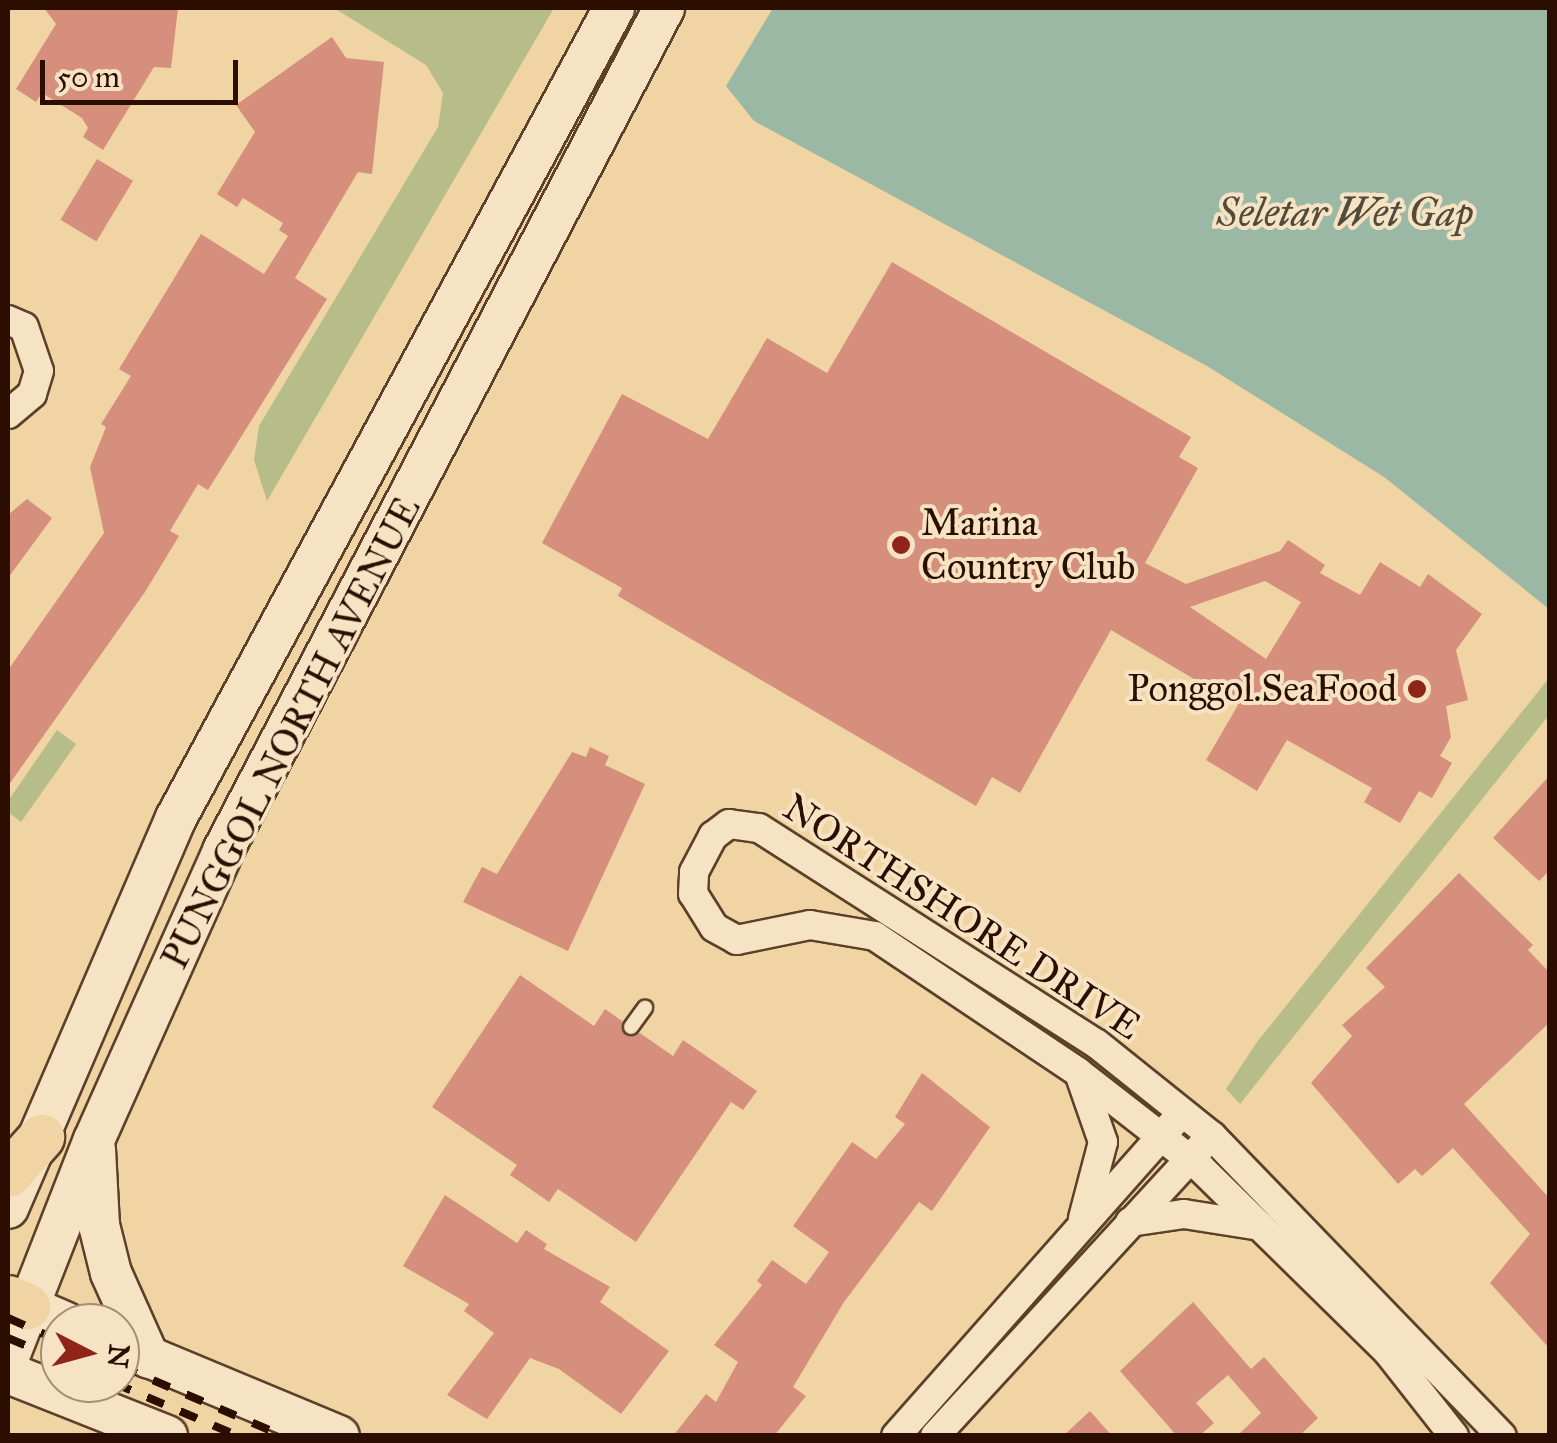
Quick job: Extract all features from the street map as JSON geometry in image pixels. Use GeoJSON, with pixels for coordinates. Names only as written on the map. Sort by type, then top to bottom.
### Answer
{"type":"FeatureCollection","features":[{"type":"Feature","properties":{"kind":"main road","name":"PUNGGOL NORTH AVENUE"},"geometry":{"type":"LineString","coordinates":[[8,1208],[176,818],[614,8]]}},
{"type":"Feature","properties":{"kind":"main road","name":"PUNGGOL NORTH AVENUE"},"geometry":{"type":"LineString","coordinates":[[8,1359],[34,1309],[94,1140],[222,851],[664,8]]}},
{"type":"Feature","properties":{"kind":"main road"},"geometry":{"type":"LineString","coordinates":[[8,1174],[40,1137]]}},
{"type":"Feature","properties":{"kind":"main road"},"geometry":{"type":"LineString","coordinates":[[94,1140],[99,1225],[120,1303]]}},
{"type":"Feature","properties":{"kind":"main road"},"geometry":{"type":"LineString","coordinates":[[140,1354],[339,1436]]}},
{"type":"Feature","properties":{"kind":"main road"},"geometry":{"type":"LineString","coordinates":[[8,1373],[140,1433]]}},
{"type":"Feature","properties":{"kind":"street"},"geometry":{"type":"LineString","coordinates":[[8,320],[24,327],[40,370],[32,394],[8,414]]}},
{"type":"Feature","properties":{"kind":"street","name":"NORTHSHORE DRIVE"},"geometry":{"type":"LineString","coordinates":[[1454,1436],[1396,1342],[1212,1136],[1183,1110],[1097,1044],[760,828],[730,824],[701,853],[692,894],[728,938],[759,940],[810,925],[875,936],[1164,1134],[1260,1226],[1396,1342],[1502,1436]]}},
{"type":"Feature","properties":{"kind":"street"},"geometry":{"type":"LineString","coordinates":[[1078,1072],[1103,1142],[1078,1230]]}},
{"type":"Feature","properties":{"kind":"street"},"geometry":{"type":"LineString","coordinates":[[896,1436],[1183,1110]]}},
{"type":"Feature","properties":{"kind":"street"},"geometry":{"type":"LineString","coordinates":[[935,1436],[1212,1136]]}},
{"type":"Feature","properties":{"kind":"street"},"geometry":{"type":"LineString","coordinates":[[1130,1222],[1184,1214],[1260,1226]]}},
{"type":"Feature","properties":{"kind":"lane"},"geometry":{"type":"LineString","coordinates":[[631,1027],[645,1008]]}},
{"type":"Feature","properties":{"kind":"green space"},"geometry":{"type":"Polygon","coordinates":[[[334,8],[554,8],[267,501],[254,460],[259,426],[438,127],[443,93],[426,65],[334,8]]]}},
{"type":"Feature","properties":{"kind":"green space"},"geometry":{"type":"Polygon","coordinates":[[[1549,678],[1549,715],[1240,1104],[1226,1089],[1257,1042],[1549,678]]]}},
{"type":"Feature","properties":{"kind":"green space"},"geometry":{"type":"Polygon","coordinates":[[[57,730],[76,744],[21,822],[8,812],[8,801],[57,730]]]}},
{"type":"Feature","properties":{"kind":"water","name":"Seletar Wet Gap"},"geometry":{"type":"Polygon","coordinates":[[[773,8],[1549,8],[1549,609],[1384,477],[1207,366],[754,121],[726,86],[773,8]]]}},
{"type":"Feature","properties":{"kind":"building"},"geometry":{"type":"Polygon","coordinates":[[[44,8],[178,8],[171,68],[154,67],[103,150],[83,137],[88,128],[82,118],[42,93],[36,102],[16,89],[56,24],[44,8]]]}},
{"type":"Feature","properties":{"kind":"building"},"geometry":{"type":"Polygon","coordinates":[[[332,37],[346,58],[384,62],[372,174],[358,172],[295,278],[327,299],[208,490],[198,484],[170,531],[179,536],[145,592],[8,786],[8,670],[104,533],[90,467],[106,427],[101,424],[131,376],[119,369],[201,234],[264,274],[288,236],[279,230],[283,223],[243,198],[237,207],[217,194],[255,132],[236,105],[332,37]]]}},
{"type":"Feature","properties":{"kind":"building"},"geometry":{"type":"Polygon","coordinates":[[[97,159],[133,181],[96,241],[60,220],[97,159]]]}},
{"type":"Feature","properties":{"kind":"building","name":"Marina Country Club"},"geometry":{"type":"Polygon","coordinates":[[[892,262],[1191,437],[1179,457],[1198,468],[1145,563],[1186,584],[1280,551],[1288,540],[1325,565],[1320,573],[1360,595],[1380,562],[1420,587],[1428,574],[1482,614],[1456,650],[1468,700],[1446,706],[1451,737],[1440,756],[1452,763],[1432,798],[1419,791],[1400,823],[1364,802],[1372,788],[1287,740],[1257,791],[1206,760],[1238,705],[1111,630],[1020,793],[992,777],[976,806],[618,596],[622,588],[542,543],[622,394],[708,439],[767,338],[827,373],[892,262]],[[1265,581],[1190,607],[1266,659],[1301,602],[1265,581]]]}},
{"type":"Feature","properties":{"kind":"building"},"geometry":{"type":"Polygon","coordinates":[[[27,499],[52,518],[8,578],[8,515],[27,499]]]}},
{"type":"Feature","properties":{"kind":"building"},"geometry":{"type":"Polygon","coordinates":[[[590,747],[609,756],[605,765],[645,784],[568,951],[463,902],[482,867],[497,874],[572,752],[586,757],[590,747]]]}},
{"type":"Feature","properties":{"kind":"building"},"geometry":{"type":"Polygon","coordinates":[[[1550,775],[1550,870],[1539,881],[1493,838],[1550,775]]]}},
{"type":"Feature","properties":{"kind":"building"},"geometry":{"type":"Polygon","coordinates":[[[1459,873],[1533,945],[1528,950],[1550,973],[1550,1022],[1464,1104],[1550,1199],[1550,1349],[1490,1283],[1530,1234],[1453,1148],[1422,1176],[1415,1169],[1398,1184],[1311,1083],[1352,1036],[1342,1025],[1385,987],[1366,968],[1459,873]]]}},
{"type":"Feature","properties":{"kind":"building"},"geometry":{"type":"Polygon","coordinates":[[[520,975],[594,1026],[605,1009],[622,1021],[626,1036],[640,1033],[673,1056],[683,1040],[757,1091],[743,1110],[731,1102],[636,1242],[558,1189],[549,1202],[510,1175],[517,1165],[432,1107],[520,975]]]}},
{"type":"Feature","properties":{"kind":"building"},"geometry":{"type":"Polygon","coordinates":[[[922,1073],[990,1127],[932,1211],[919,1202],[844,1302],[793,1387],[806,1396],[774,1436],[673,1436],[706,1394],[716,1402],[738,1362],[714,1345],[762,1285],[757,1281],[772,1260],[806,1284],[829,1252],[793,1226],[852,1142],[876,1159],[905,1124],[895,1117],[922,1073]]]}},
{"type":"Feature","properties":{"kind":"building"},"geometry":{"type":"Polygon","coordinates":[[[445,1195],[517,1243],[526,1230],[547,1244],[544,1249],[610,1287],[600,1302],[669,1351],[621,1414],[559,1369],[530,1358],[487,1419],[447,1395],[494,1333],[464,1311],[469,1304],[403,1266],[445,1195]]]}},
{"type":"Feature","properties":{"kind":"building"},"geometry":{"type":"Polygon","coordinates":[[[1193,1302],[1251,1369],[1264,1357],[1318,1418],[1299,1436],[1237,1436],[1261,1413],[1228,1375],[1196,1403],[1214,1423],[1199,1436],[1177,1436],[1120,1371],[1193,1302]]]}},
{"type":"Feature","properties":{"kind":"building"},"geometry":{"type":"Polygon","coordinates":[[[1090,1411],[1112,1436],[1063,1436],[1090,1411]]]}},
{"type":"Feature","properties":{"kind":"railway"},"geometry":{"type":"LineString","coordinates":[[8,1318],[40,1332]]}},
{"type":"Feature","properties":{"kind":"railway"},"geometry":{"type":"LineString","coordinates":[[8,1338],[40,1352]]}},
{"type":"Feature","properties":{"kind":"railway"},"geometry":{"type":"LineString","coordinates":[[140,1375],[283,1436]]}},
{"type":"Feature","properties":{"kind":"railway"},"geometry":{"type":"LineString","coordinates":[[140,1394],[238,1436]]}},
{"type":"Feature","properties":{"kind":"place","name":"Marina Country Club"},"geometry":{"type":"Point","coordinates":[901,545]}},
{"type":"Feature","properties":{"kind":"place","name":"Ponggol.SeaFood"},"geometry":{"type":"Point","coordinates":[1417,689]}}]}
